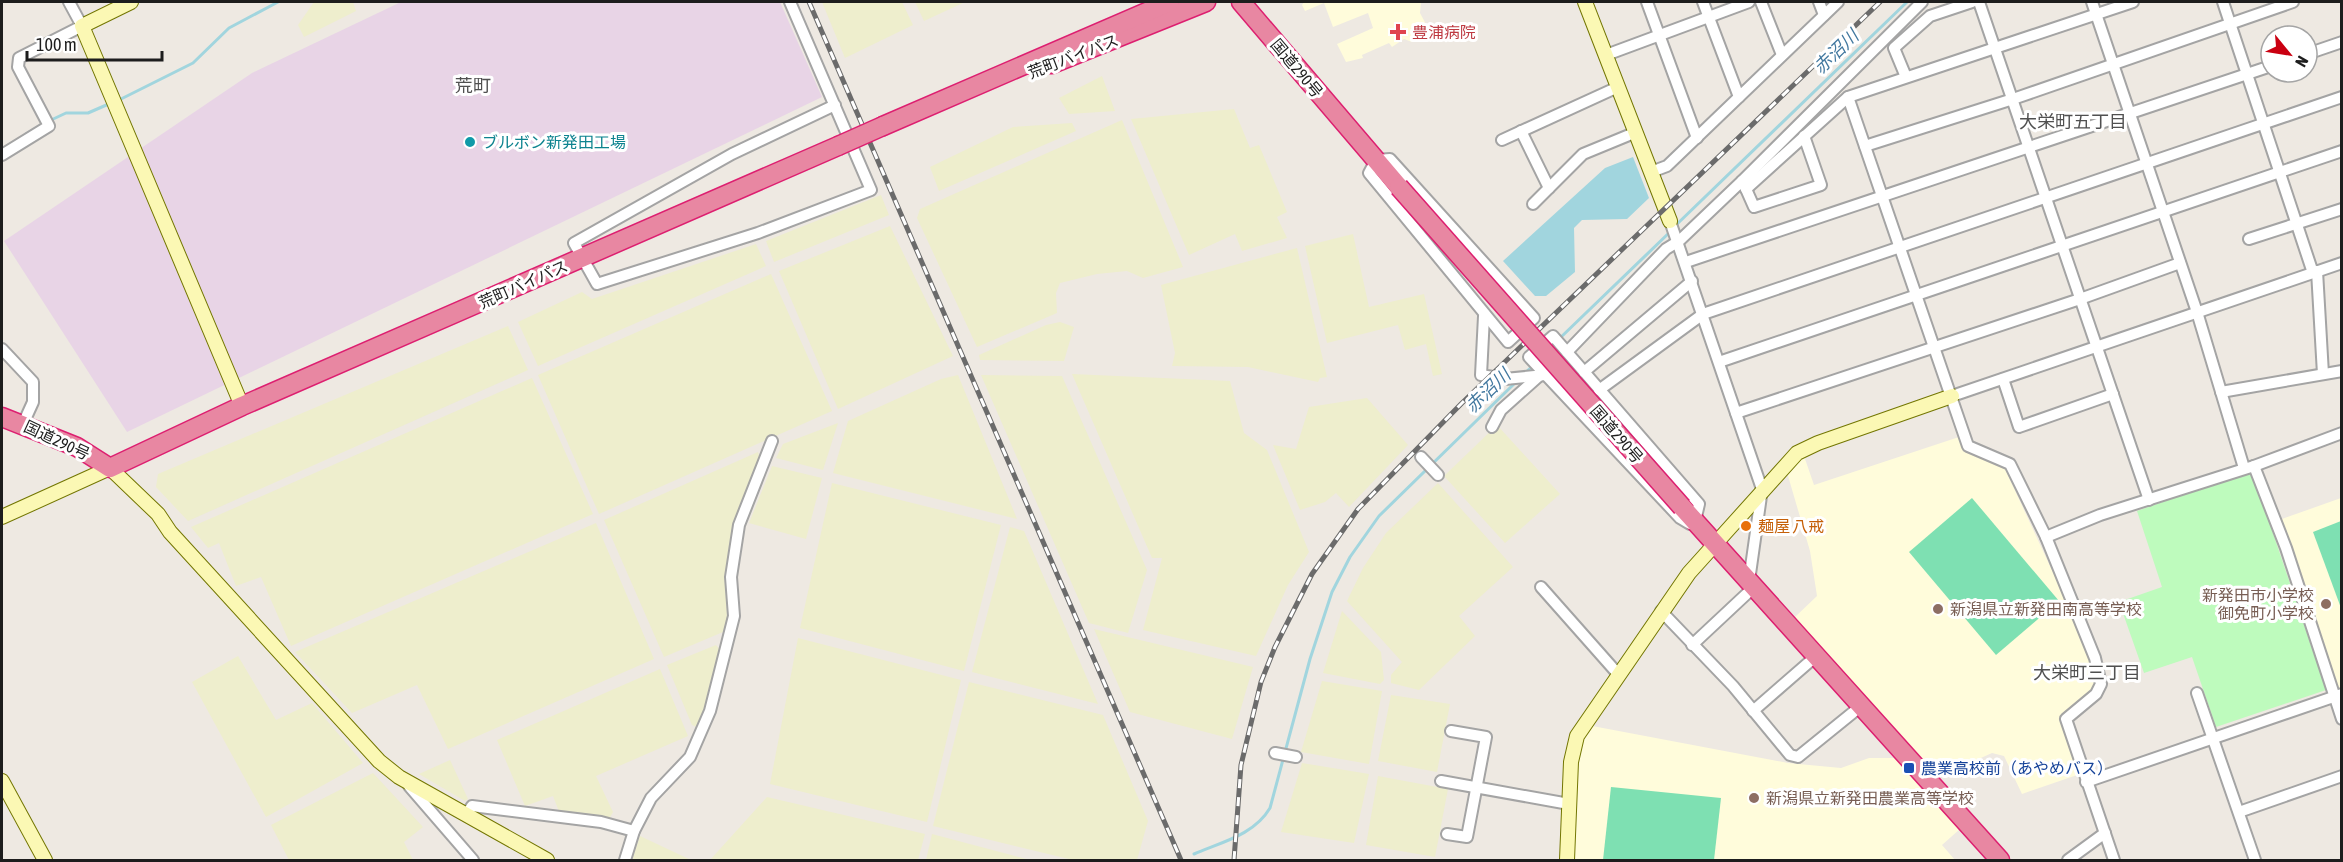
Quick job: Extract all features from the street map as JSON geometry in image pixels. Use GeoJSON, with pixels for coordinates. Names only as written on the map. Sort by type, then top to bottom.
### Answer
{"type":"FeatureCollection","features":[{"type":"Feature","properties":{"kind":"highway","name":"荒町バイパス"},"geometry":{"type":"LineString","coordinates":[[110,468],[242,406],[1170,2]]}},
{"type":"Feature","properties":{"kind":"highway","name":"荒町バイパス"},"geometry":{"type":"LineString","coordinates":[[937,103],[1091,50],[1206,2]]}},
{"type":"Feature","properties":{"kind":"highway","name":"国道290号"},"geometry":{"type":"LineString","coordinates":[[1241,2],[1399,187],[1714,544],[2000,861]]}},
{"type":"Feature","properties":{"kind":"highway","name":"国道290号"},"geometry":{"type":"LineString","coordinates":[[2,417],[77,447],[110,468]]}},
{"type":"Feature","properties":{"kind":"street"},"geometry":{"type":"LineString","coordinates":[[69,2],[82,26],[242,406]]}},
{"type":"Feature","properties":{"kind":"street"},"geometry":{"type":"LineString","coordinates":[[2,155],[49,126],[18,67],[18,58],[131,2]]}},
{"type":"Feature","properties":{"kind":"street"},"geometry":{"type":"LineString","coordinates":[[790,2],[835,105],[871,190],[758,233],[597,284],[580,258],[574,243],[732,154],[835,105]]}},
{"type":"Feature","properties":{"kind":"street"},"geometry":{"type":"LineString","coordinates":[[1585,2],[1634,133],[1679,241],[1762,489],[1751,584],[1692,645]]}},
{"type":"Feature","properties":{"kind":"street"},"geometry":{"type":"LineString","coordinates":[[1647,2],[1697,138]]}},
{"type":"Feature","properties":{"kind":"street"},"geometry":{"type":"LineString","coordinates":[[1703,2],[1739,97]]}},
{"type":"Feature","properties":{"kind":"street"},"geometry":{"type":"LineString","coordinates":[[1606,55],[1749,2]]}},
{"type":"Feature","properties":{"kind":"street"},"geometry":{"type":"LineString","coordinates":[[1761,2],[1782,55]]}},
{"type":"Feature","properties":{"kind":"street"},"geometry":{"type":"LineString","coordinates":[[1819,2],[1824,15]]}},
{"type":"Feature","properties":{"kind":"street"},"geometry":{"type":"LineString","coordinates":[[1651,172],[1667,166],[1838,2]]}},
{"type":"Feature","properties":{"kind":"street"},"geometry":{"type":"LineString","coordinates":[[1744,185],[1922,2]]}},
{"type":"Feature","properties":{"kind":"street"},"geometry":{"type":"LineString","coordinates":[[1906,77],[1894,48],[1930,16],[1971,2]]}},
{"type":"Feature","properties":{"kind":"street"},"geometry":{"type":"LineString","coordinates":[[1979,2],[2149,500]]}},
{"type":"Feature","properties":{"kind":"street"},"geometry":{"type":"LineString","coordinates":[[2092,2],[2197,312],[2221,392],[2249,467],[2286,548],[2337,695],[2342,718]]}},
{"type":"Feature","properties":{"kind":"street"},"geometry":{"type":"LineString","coordinates":[[1567,352],[1666,249],[1679,241],[1848,97],[2133,2]]}},
{"type":"Feature","properties":{"kind":"street"},"geometry":{"type":"LineString","coordinates":[[2223,2],[2297,225],[2315,272],[2323,374]]}},
{"type":"Feature","properties":{"kind":"street"},"geometry":{"type":"LineString","coordinates":[[1865,146],[2013,99],[2293,2]]}},
{"type":"Feature","properties":{"kind":"street"},"geometry":{"type":"LineString","coordinates":[[2319,50],[2342,42]]}},
{"type":"Feature","properties":{"kind":"street"},"geometry":{"type":"LineString","coordinates":[[1686,262],[2259,70]]}},
{"type":"Feature","properties":{"kind":"street"},"geometry":{"type":"LineString","coordinates":[[1502,140],[1618,87]]}},
{"type":"Feature","properties":{"kind":"street"},"geometry":{"type":"LineString","coordinates":[[1848,97],[1968,446],[2010,464],[2046,537],[2095,657],[2101,684],[2096,694],[2066,719],[2114,861]]}},
{"type":"Feature","properties":{"kind":"street"},"geometry":{"type":"LineString","coordinates":[[1599,390],[1703,314],[2342,97]]}},
{"type":"Feature","properties":{"kind":"street"},"geometry":{"type":"LineString","coordinates":[[1521,131],[1549,189]]}},
{"type":"Feature","properties":{"kind":"street"},"geometry":{"type":"LineString","coordinates":[[1533,204],[1583,154],[1634,133]]}},
{"type":"Feature","properties":{"kind":"street"},"geometry":{"type":"LineString","coordinates":[[1744,185],[1754,207],[1821,185],[1804,136]]}},
{"type":"Feature","properties":{"kind":"street"},"geometry":{"type":"LineString","coordinates":[[1719,362],[2342,151]]}},
{"type":"Feature","properties":{"kind":"street"},"geometry":{"type":"LineString","coordinates":[[1390,159],[1534,318],[1508,342],[1484,316],[1369,173],[1376,160],[1390,159]]}},
{"type":"Feature","properties":{"kind":"street"},"geometry":{"type":"LineString","coordinates":[[2249,239],[2342,209]]}},
{"type":"Feature","properties":{"kind":"street"},"geometry":{"type":"LineString","coordinates":[[1736,413],[2080,299],[2180,263]]}},
{"type":"Feature","properties":{"kind":"street"},"geometry":{"type":"LineString","coordinates":[[1568,861],[1571,762],[1577,736],[1660,611],[1714,544],[1797,453],[1952,396],[2342,263]]}},
{"type":"Feature","properties":{"kind":"street"},"geometry":{"type":"LineString","coordinates":[[1584,372],[1692,280]]}},
{"type":"Feature","properties":{"kind":"street"},"geometry":{"type":"LineString","coordinates":[[1484,316],[1481,375],[1505,379],[1542,376]]}},
{"type":"Feature","properties":{"kind":"street"},"geometry":{"type":"LineString","coordinates":[[1554,336],[1584,372],[1699,504],[1695,521],[1690,524],[1680,518],[1542,376],[1529,357],[1554,336]]}},
{"type":"Feature","properties":{"kind":"street"},"geometry":{"type":"LineString","coordinates":[[2,349],[33,382],[33,402],[22,424]]}},
{"type":"Feature","properties":{"kind":"street"},"geometry":{"type":"LineString","coordinates":[[2221,392],[2342,371]]}},
{"type":"Feature","properties":{"kind":"street"},"geometry":{"type":"LineString","coordinates":[[1492,427],[1502,410],[1542,376]]}},
{"type":"Feature","properties":{"kind":"street"},"geometry":{"type":"LineString","coordinates":[[2003,379],[2019,427],[2113,394]]}},
{"type":"Feature","properties":{"kind":"street"},"geometry":{"type":"LineString","coordinates":[[2046,537],[2100,515],[2249,467],[2342,433]]}},
{"type":"Feature","properties":{"kind":"street"},"geometry":{"type":"LineString","coordinates":[[625,861],[634,831],[651,798],[690,757],[710,711],[734,616],[731,577],[739,525],[772,441]]}},
{"type":"Feature","properties":{"kind":"street"},"geometry":{"type":"LineString","coordinates":[[1421,457],[1438,475]]}},
{"type":"Feature","properties":{"kind":"street"},"geometry":{"type":"LineString","coordinates":[[2,517],[110,468],[158,514],[170,532],[379,761],[404,780],[547,861]]}},
{"type":"Feature","properties":{"kind":"street"},"geometry":{"type":"LineString","coordinates":[[1541,587],[1618,674]]}},
{"type":"Feature","properties":{"kind":"street"},"geometry":{"type":"LineString","coordinates":[[1660,611],[1753,711],[1790,755],[1798,757],[1861,706]]}},
{"type":"Feature","properties":{"kind":"street"},"geometry":{"type":"LineString","coordinates":[[1753,711],[1815,657]]}},
{"type":"Feature","properties":{"kind":"street"},"geometry":{"type":"LineString","coordinates":[[2198,693],[2255,861]]}},
{"type":"Feature","properties":{"kind":"street"},"geometry":{"type":"LineString","coordinates":[[2086,782],[2213,736],[2337,695]]}},
{"type":"Feature","properties":{"kind":"street"},"geometry":{"type":"LineString","coordinates":[[1447,834],[1467,837],[1478,789],[1486,737],[1451,731]]}},
{"type":"Feature","properties":{"kind":"street"},"geometry":{"type":"LineString","coordinates":[[1275,753],[1296,757]]}},
{"type":"Feature","properties":{"kind":"street"},"geometry":{"type":"LineString","coordinates":[[2239,812],[2342,776]]}},
{"type":"Feature","properties":{"kind":"street"},"geometry":{"type":"LineString","coordinates":[[404,780],[473,861]]}},
{"type":"Feature","properties":{"kind":"street"},"geometry":{"type":"LineString","coordinates":[[2,781],[45,861]]}},
{"type":"Feature","properties":{"kind":"street"},"geometry":{"type":"LineString","coordinates":[[1441,781],[1569,804]]}},
{"type":"Feature","properties":{"kind":"street"},"geometry":{"type":"LineString","coordinates":[[466,815],[472,806],[601,822],[634,831]]}},
{"type":"Feature","properties":{"kind":"street"},"geometry":{"type":"LineString","coordinates":[[2068,861],[2105,834]]}},
{"type":"Feature","properties":{"kind":"shaded area"},"geometry":{"type":"Polygon","coordinates":[[[401,2],[780,2],[822,97],[127,432],[4,241],[252,73],[401,2]]]}},
{"type":"Feature","properties":{"kind":"shaded area","name":"豊浦病院"},"geometry":{"type":"Polygon","coordinates":[[[1304,2],[1421,2],[1420,13],[1427,26],[1432,29],[1424,39],[1412,42],[1404,39],[1392,47],[1389,43],[1362,55],[1363,58],[1346,62],[1337,44],[1373,28],[1368,13],[1333,27],[1324,3],[1305,11],[1302,5],[1304,2]]]}},
{"type":"Feature","properties":{"kind":"shaded area","name":"新潟県立新発田南高等学校"},"geometry":{"type":"Polygon","coordinates":[[[1959,437],[1963,451],[2005,469],[2087,646],[2097,685],[2061,718],[2080,774],[2022,794],[2004,756],[1992,753],[1954,770],[1947,769],[1937,777],[1795,617],[1817,596],[1810,551],[1786,469],[1804,456],[1814,485],[1959,437]]]}},
{"type":"Feature","properties":{"kind":"shaded area","name":"新発田市小学校 御免町小学校"},"geometry":{"type":"Polygon","coordinates":[[[2341,498],[2342,690],[2339,690],[2282,519],[2341,498]]]}},
{"type":"Feature","properties":{"kind":"shaded area","name":"新潟県立新発田農業高等学校"},"geometry":{"type":"Polygon","coordinates":[[[1587,725],[1788,763],[1841,768],[1869,758],[1898,758],[1960,829],[1942,845],[1955,860],[1574,860],[1577,748],[1587,725]]]}},
{"type":"Feature","properties":{"kind":"green space"},"geometry":{"type":"Polygon","coordinates":[[[314,2],[353,2],[356,11],[304,37],[298,25],[314,2]]]}},
{"type":"Feature","properties":{"kind":"green space"},"geometry":{"type":"Polygon","coordinates":[[[822,2],[902,2],[913,25],[845,58],[822,2]]]}},
{"type":"Feature","properties":{"kind":"green space"},"geometry":{"type":"Polygon","coordinates":[[[915,2],[965,2],[924,21],[915,2]]]}},
{"type":"Feature","properties":{"kind":"green space"},"geometry":{"type":"Polygon","coordinates":[[[1102,76],[1115,111],[1069,114],[1059,98],[1102,76]]]}},
{"type":"Feature","properties":{"kind":"green space"},"geometry":{"type":"Polygon","coordinates":[[[1234,109],[1250,148],[1259,145],[1287,212],[1277,217],[1287,238],[1242,251],[1235,234],[1189,255],[1131,119],[1234,109]]]}},
{"type":"Feature","properties":{"kind":"green space"},"geometry":{"type":"Polygon","coordinates":[[[1122,120],[1183,267],[1143,278],[1127,271],[1097,274],[1060,283],[1056,293],[1057,313],[977,347],[917,218],[920,209],[1122,120]]]}},
{"type":"Feature","properties":{"kind":"green space"},"geometry":{"type":"Polygon","coordinates":[[[1072,123],[1076,131],[939,191],[930,167],[1013,127],[1072,123]]]}},
{"type":"Feature","properties":{"kind":"green space"},"geometry":{"type":"Polygon","coordinates":[[[881,195],[889,215],[774,262],[766,241],[881,195]]]}},
{"type":"Feature","properties":{"kind":"green space"},"geometry":{"type":"Polygon","coordinates":[[[890,226],[953,356],[838,409],[779,271],[890,226]]]}},
{"type":"Feature","properties":{"kind":"green space"},"geometry":{"type":"Polygon","coordinates":[[[1353,234],[1369,307],[1424,294],[1442,374],[1433,376],[1426,344],[1405,350],[1398,325],[1327,343],[1305,246],[1353,234]]]}},
{"type":"Feature","properties":{"kind":"green space"},"geometry":{"type":"Polygon","coordinates":[[[756,244],[766,266],[538,366],[518,322],[582,292],[592,299],[756,244]]]}},
{"type":"Feature","properties":{"kind":"green space"},"geometry":{"type":"Polygon","coordinates":[[[1297,248],[1327,377],[1320,378],[1318,382],[1248,367],[1172,366],[1175,353],[1161,285],[1297,248]]]}},
{"type":"Feature","properties":{"kind":"green space"},"geometry":{"type":"Polygon","coordinates":[[[771,274],[832,411],[599,514],[538,375],[771,274]]]}},
{"type":"Feature","properties":{"kind":"green space"},"geometry":{"type":"Polygon","coordinates":[[[1060,322],[1074,327],[1064,361],[980,360],[979,355],[1046,325],[1060,322]]]}},
{"type":"Feature","properties":{"kind":"green space"},"geometry":{"type":"Polygon","coordinates":[[[508,326],[528,370],[188,521],[156,487],[158,474],[508,326]]]}},
{"type":"Feature","properties":{"kind":"green space"},"geometry":{"type":"Polygon","coordinates":[[[1072,374],[1230,381],[1244,433],[1267,450],[1309,552],[1288,585],[1256,656],[1143,630],[1162,558],[1152,558],[1072,374]]]}},
{"type":"Feature","properties":{"kind":"green space"},"geometry":{"type":"Polygon","coordinates":[[[958,375],[1017,519],[833,473],[848,421],[941,379],[958,375]]]}},
{"type":"Feature","properties":{"kind":"green space"},"geometry":{"type":"Polygon","coordinates":[[[981,375],[1062,376],[1147,570],[1128,633],[1089,623],[981,375]]]}},
{"type":"Feature","properties":{"kind":"green space"},"geometry":{"type":"Polygon","coordinates":[[[532,378],[593,514],[291,646],[261,577],[236,586],[219,543],[208,548],[191,527],[532,378]]]}},
{"type":"Feature","properties":{"kind":"green space"},"geometry":{"type":"Polygon","coordinates":[[[1367,398],[1408,445],[1349,507],[1336,493],[1325,502],[1300,510],[1273,445],[1296,449],[1309,407],[1367,398]]]}},
{"type":"Feature","properties":{"kind":"green space"},"geometry":{"type":"Polygon","coordinates":[[[838,423],[823,470],[776,458],[783,444],[838,423]]]}},
{"type":"Feature","properties":{"kind":"green space"},"geometry":{"type":"Polygon","coordinates":[[[1497,425],[1560,494],[1505,543],[1444,476],[1497,425]]]}},
{"type":"Feature","properties":{"kind":"green space"},"geometry":{"type":"Polygon","coordinates":[[[758,452],[760,459],[734,528],[730,546],[726,572],[727,620],[723,632],[664,657],[604,520],[758,452]]]}},
{"type":"Feature","properties":{"kind":"green space"},"geometry":{"type":"Polygon","coordinates":[[[772,466],[822,478],[806,539],[749,523],[772,466]]]}},
{"type":"Feature","properties":{"kind":"green space"},"geometry":{"type":"Polygon","coordinates":[[[2252,471],[2326,690],[2216,727],[2192,657],[2144,673],[2119,602],[2162,587],[2137,511],[2252,471]]]}},
{"type":"Feature","properties":{"kind":"green space"},"geometry":{"type":"Polygon","coordinates":[[[832,483],[1001,525],[964,671],[800,628],[832,483]]]}},
{"type":"Feature","properties":{"kind":"green space"},"geometry":{"type":"Polygon","coordinates":[[[1438,483],[1513,567],[1459,616],[1475,636],[1419,690],[1391,683],[1391,675],[1402,662],[1347,601],[1363,568],[1386,533],[1438,483]]]}},
{"type":"Feature","properties":{"kind":"green space"},"geometry":{"type":"Polygon","coordinates":[[[1972,498],[2059,601],[1996,655],[1909,552],[1972,498]]]}},
{"type":"Feature","properties":{"kind":"green space"},"geometry":{"type":"Polygon","coordinates":[[[2342,521],[2341,608],[2313,532],[2342,521]]]}},
{"type":"Feature","properties":{"kind":"green space"},"geometry":{"type":"Polygon","coordinates":[[[596,523],[654,659],[448,749],[417,685],[352,713],[295,652],[596,523]]]}},
{"type":"Feature","properties":{"kind":"green space"},"geometry":{"type":"Polygon","coordinates":[[[1010,527],[1024,531],[1098,704],[972,672],[1010,527]]]}},
{"type":"Feature","properties":{"kind":"green space"},"geometry":{"type":"Polygon","coordinates":[[[1342,611],[1381,652],[1384,680],[1380,684],[1323,673],[1342,611]]]}},
{"type":"Feature","properties":{"kind":"green space"},"geometry":{"type":"Polygon","coordinates":[[[1094,629],[1253,667],[1232,739],[1130,712],[1094,629]]]}},
{"type":"Feature","properties":{"kind":"green space"},"geometry":{"type":"Polygon","coordinates":[[[798,638],[961,680],[927,822],[770,784],[798,638]]]}},
{"type":"Feature","properties":{"kind":"green space"},"geometry":{"type":"Polygon","coordinates":[[[716,645],[721,651],[713,689],[697,727],[692,725],[667,665],[716,645]]]}},
{"type":"Feature","properties":{"kind":"green space"},"geometry":{"type":"Polygon","coordinates":[[[238,656],[276,720],[312,703],[363,763],[266,817],[192,682],[238,656]]]}},
{"type":"Feature","properties":{"kind":"green space"},"geometry":{"type":"Polygon","coordinates":[[[660,669],[688,736],[596,776],[613,812],[609,819],[576,812],[560,814],[553,796],[525,806],[497,740],[660,669]]]}},
{"type":"Feature","properties":{"kind":"green space"},"geometry":{"type":"Polygon","coordinates":[[[1322,681],[1382,691],[1369,764],[1301,752],[1322,681]]]}},
{"type":"Feature","properties":{"kind":"green space"},"geometry":{"type":"Polygon","coordinates":[[[969,682],[1103,715],[1148,821],[1137,860],[1073,860],[933,826],[969,682]]]}},
{"type":"Feature","properties":{"kind":"green space"},"geometry":{"type":"Polygon","coordinates":[[[1391,695],[1450,704],[1437,772],[1378,761],[1391,695]]]}},
{"type":"Feature","properties":{"kind":"green space"},"geometry":{"type":"Polygon","coordinates":[[[450,760],[468,799],[465,801],[419,774],[450,760]]]}},
{"type":"Feature","properties":{"kind":"green space"},"geometry":{"type":"Polygon","coordinates":[[[1302,763],[1369,774],[1354,843],[1281,832],[1302,763]]]}},
{"type":"Feature","properties":{"kind":"green space"},"geometry":{"type":"Polygon","coordinates":[[[373,773],[423,827],[404,842],[413,860],[289,860],[271,825],[373,773]]]}},
{"type":"Feature","properties":{"kind":"green space"},"geometry":{"type":"Polygon","coordinates":[[[1378,776],[1448,789],[1435,857],[1366,845],[1378,776]]]}},
{"type":"Feature","properties":{"kind":"green space"},"geometry":{"type":"Polygon","coordinates":[[[1611,787],[1721,798],[1714,860],[1603,860],[1611,787]]]}},
{"type":"Feature","properties":{"kind":"green space"},"geometry":{"type":"Polygon","coordinates":[[[767,797],[925,834],[918,860],[710,860],[767,797]]]}},
{"type":"Feature","properties":{"kind":"green space"},"geometry":{"type":"Polygon","coordinates":[[[932,834],[1030,860],[926,860],[932,834]]]}},
{"type":"Feature","properties":{"kind":"green space"},"geometry":{"type":"Polygon","coordinates":[[[640,836],[691,860],[632,860],[640,836]]]}},
{"type":"Feature","properties":{"kind":"water"},"geometry":{"type":"Polygon","coordinates":[[[1633,157],[1649,198],[1627,219],[1582,220],[1574,228],[1575,272],[1546,296],[1535,296],[1503,261],[1605,168],[1633,157]]]}},
{"type":"Feature","properties":{"kind":"waterway"},"geometry":{"type":"LineString","coordinates":[[117,101],[193,63],[229,28],[278,2]]}},
{"type":"Feature","properties":{"kind":"waterway","name":"赤沼川"},"geometry":{"type":"LineString","coordinates":[[1675,226],[1907,2]]}},
{"type":"Feature","properties":{"kind":"waterway"},"geometry":{"type":"LineString","coordinates":[[49,121],[66,113],[88,113],[111,103]]}},
{"type":"Feature","properties":{"kind":"waterway"},"geometry":{"type":"LineString","coordinates":[[26,134],[43,124]]}},
{"type":"Feature","properties":{"kind":"waterway","name":"赤沼川"},"geometry":{"type":"LineString","coordinates":[[1559,339],[1671,231]]}},
{"type":"Feature","properties":{"kind":"waterway","name":"赤沼川"},"geometry":{"type":"LineString","coordinates":[[1525,373],[1542,357]]}},
{"type":"Feature","properties":{"kind":"waterway","name":"赤沼川"},"geometry":{"type":"LineString","coordinates":[[1194,854],[1246,831],[1255,825],[1270,808],[1310,659],[1332,592],[1350,557],[1379,516],[1516,382]]}},
{"type":"Feature","properties":{"kind":"railway"},"geometry":{"type":"LineString","coordinates":[[809,2],[1181,860]]}},
{"type":"Feature","properties":{"kind":"railway"},"geometry":{"type":"LineString","coordinates":[[1234,860],[1241,765],[1261,682],[1275,647],[1312,574],[1358,509],[1462,403],[1880,2]]}},
{"type":"Feature","properties":{"kind":"place","name":"豊浦病院"},"geometry":{"type":"Point","coordinates":[1398,32]}},
{"type":"Feature","properties":{"kind":"place","name":"ブルボン新発田工場"},"geometry":{"type":"Point","coordinates":[470,142]}},
{"type":"Feature","properties":{"kind":"place","name":"麺屋 八戒"},"geometry":{"type":"Point","coordinates":[1746,526]}},
{"type":"Feature","properties":{"kind":"place","name":"新発田市小学校 御免町小学校"},"geometry":{"type":"Point","coordinates":[2326,604]}},
{"type":"Feature","properties":{"kind":"place","name":"新潟県立新発田南高等学校"},"geometry":{"type":"Point","coordinates":[1938,609]}},
{"type":"Feature","properties":{"kind":"place","name":"農業高校前（あやめバス）"},"geometry":{"type":"Point","coordinates":[1909,768]}},
{"type":"Feature","properties":{"kind":"place","name":"新潟県立新発田農業高等学校"},"geometry":{"type":"Point","coordinates":[1754,798]}},
{"type":"Feature","properties":{"kind":"district","name":"荒町"},"geometry":{"type":"Point","coordinates":[473,86]}},
{"type":"Feature","properties":{"kind":"district","name":"大栄町五丁目"},"geometry":{"type":"Point","coordinates":[2073,122]}},
{"type":"Feature","properties":{"kind":"district","name":"大栄町三丁目"},"geometry":{"type":"Point","coordinates":[2087,673]}}]}
